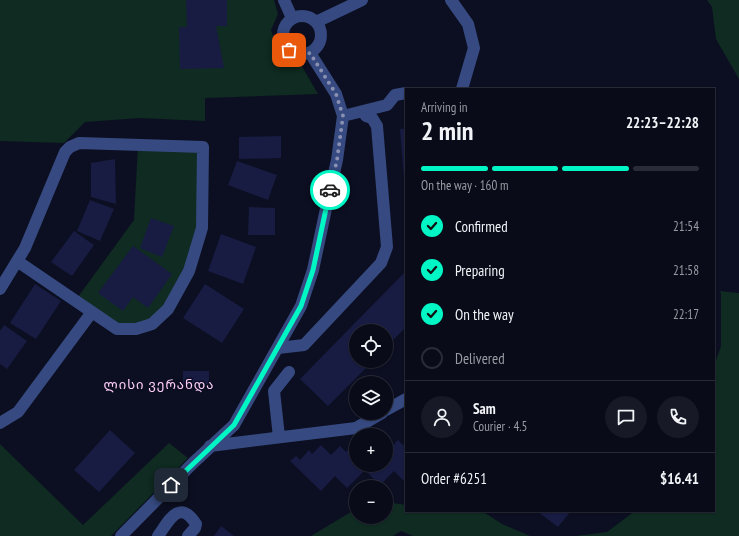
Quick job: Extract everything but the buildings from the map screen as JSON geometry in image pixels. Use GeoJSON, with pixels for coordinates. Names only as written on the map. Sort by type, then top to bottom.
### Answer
{"type":"FeatureCollection","features":[{"type":"Feature","properties":{"kind":"street"},"geometry":{"type":"LineString","coordinates":[[284,0],[292,18]]}},
{"type":"Feature","properties":{"kind":"street"},"geometry":{"type":"LineString","coordinates":[[316,22],[362,0]]}},
{"type":"Feature","properties":{"kind":"street"},"geometry":{"type":"LineString","coordinates":[[451,0],[468,24],[474,48],[462,88]]}},
{"type":"Feature","properties":{"kind":"street"},"geometry":{"type":"LineString","coordinates":[[305,16],[316,22],[320,29],[321,36],[320,43],[316,48],[310,53],[299,55],[289,50],[283,42],[283,31],[285,26],[292,18],[305,16]]}},
{"type":"Feature","properties":{"kind":"street"},"geometry":{"type":"LineString","coordinates":[[121,536],[210,446],[234,425],[301,306],[313,270],[337,160],[343,116],[336,94],[310,53]]}},
{"type":"Feature","properties":{"kind":"street"},"geometry":{"type":"LineString","coordinates":[[343,116],[387,105],[395,95],[405,93]]}},
{"type":"Feature","properties":{"kind":"street"},"geometry":{"type":"LineString","coordinates":[[278,348],[304,345],[381,263],[386,247],[377,126],[372,118],[366,116]]}},
{"type":"Feature","properties":{"kind":"street"},"geometry":{"type":"LineString","coordinates":[[0,289],[17,261],[25,248],[65,152],[70,147],[79,143],[203,147],[202,228],[190,271],[168,309],[152,324],[136,329],[117,329],[17,261]]}},
{"type":"Feature","properties":{"kind":"street"},"geometry":{"type":"LineString","coordinates":[[0,423],[18,412],[92,312]]}},
{"type":"Feature","properties":{"kind":"street"},"geometry":{"type":"LineString","coordinates":[[279,438],[274,391],[276,386],[289,372]]}},
{"type":"Feature","properties":{"kind":"street"},"geometry":{"type":"LineString","coordinates":[[393,406],[405,400]]}},
{"type":"Feature","properties":{"kind":"street"},"geometry":{"type":"LineString","coordinates":[[210,446],[356,428],[370,420]]}},
{"type":"Feature","properties":{"kind":"street"},"geometry":{"type":"LineString","coordinates":[[158,536],[173,516],[178,512],[182,512],[196,524],[195,528],[188,536]]}},
{"type":"Feature","properties":{"kind":"green space"},"geometry":{"type":"Polygon","coordinates":[[[0,0],[274,0],[278,14],[271,30],[280,55],[300,63],[318,94],[205,98],[205,121],[140,118],[85,122],[64,143],[0,141],[0,0]]]}},
{"type":"Feature","properties":{"kind":"green space"},"geometry":{"type":"Polygon","coordinates":[[[707,0],[739,0],[739,79],[716,39],[712,7],[707,0]]]}},
{"type":"Feature","properties":{"kind":"green space"},"geometry":{"type":"Polygon","coordinates":[[[138,145],[203,147],[202,228],[189,271],[152,324],[117,329],[75,301],[134,220],[138,145]]]}},
{"type":"Feature","properties":{"kind":"green space"},"geometry":{"type":"Polygon","coordinates":[[[719,291],[739,293],[739,536],[575,536],[607,532],[634,512],[715,512],[715,363],[721,346],[721,293],[719,291]]]}},
{"type":"Feature","properties":{"kind":"green space"},"geometry":{"type":"Polygon","coordinates":[[[169,443],[188,458],[111,536],[0,536],[0,444],[83,525],[169,443]]]}},
{"type":"Feature","properties":{"kind":"green space"},"geometry":{"type":"Polygon","coordinates":[[[393,503],[405,505],[405,512],[484,512],[502,524],[530,536],[413,536],[401,531],[393,536],[311,536],[349,513],[349,524],[393,524],[393,503]]]}},
{"type":"Feature","properties":{"kind":"way so far"},"geometry":{"type":"LineString","coordinates":[[289,50],[299,55],[310,53],[336,94],[340,105],[343,116],[337,160],[330,190]]}},
{"type":"Feature","properties":{"kind":"district","name":"ლისი ვერანდა"},"geometry":{"type":"Point","coordinates":[159,384]}},
{"type":"Feature","properties":{"kind":"route"},"geometry":{"type":"LineString","coordinates":[[171,485],[234,425],[301,306],[313,270],[330,190]]}}]}
